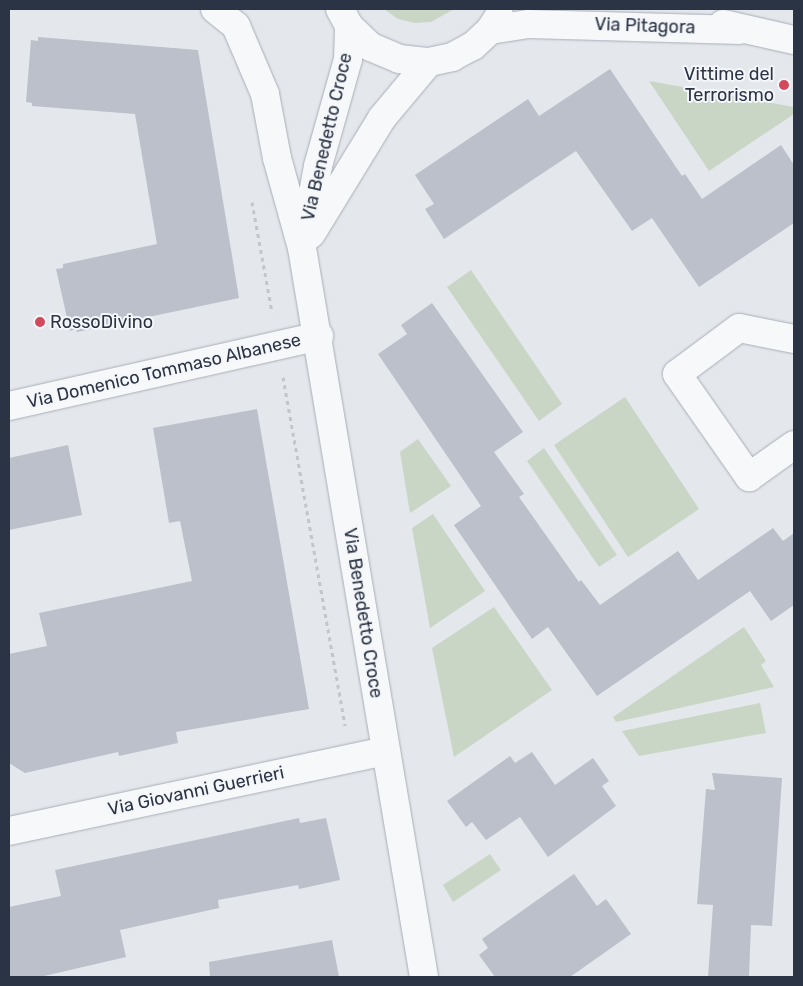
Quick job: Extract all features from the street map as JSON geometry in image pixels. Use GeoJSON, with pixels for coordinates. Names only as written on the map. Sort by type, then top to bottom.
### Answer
{"type":"FeatureCollection","features":[{"type":"Feature","properties":{"kind":"street","name":"Via Benedetto Croce"},"geometry":{"type":"LineString","coordinates":[[215,9],[236,26],[265,94],[277,158],[302,248],[319,336],[384,751],[424,977]]}},
{"type":"Feature","properties":{"kind":"street","name":"Via Pitagora"},"geometry":{"type":"LineString","coordinates":[[671,9],[740,30],[794,40]]}},
{"type":"Feature","properties":{"kind":"street","name":"Via Benedetto Croce"},"geometry":{"type":"LineString","coordinates":[[302,248],[318,166],[348,59],[341,14]]}},
{"type":"Feature","properties":{"kind":"street","name":"Via Pitagora"},"geometry":{"type":"LineString","coordinates":[[341,14],[372,47],[399,59],[429,62],[452,57],[473,46],[497,20],[530,24],[740,30]]}},
{"type":"Feature","properties":{"kind":"street","name":"Via Benedetto Croce"},"geometry":{"type":"LineString","coordinates":[[302,248],[382,118],[429,62]]}},
{"type":"Feature","properties":{"kind":"street"},"geometry":{"type":"LineString","coordinates":[[794,339],[739,328],[678,374],[749,477],[794,445]]}},
{"type":"Feature","properties":{"kind":"street","name":"Via Domenico Tommaso Albanese"},"geometry":{"type":"LineString","coordinates":[[9,406],[319,336]]}},
{"type":"Feature","properties":{"kind":"street","name":"Via Giovanni Guerrieri"},"geometry":{"type":"LineString","coordinates":[[9,831],[384,751]]}},
{"type":"Feature","properties":{"kind":"path"},"geometry":{"type":"LineString","coordinates":[[251,193],[342,710]]}},
{"type":"Feature","properties":{"kind":"green space"},"geometry":{"type":"Polygon","coordinates":[[[384,9],[454,9],[431,22],[415,23],[398,19],[384,9]]]}},
{"type":"Feature","properties":{"kind":"green space"},"geometry":{"type":"Polygon","coordinates":[[[649,81],[794,107],[794,114],[709,171],[649,81]]]}},
{"type":"Feature","properties":{"kind":"green space"},"geometry":{"type":"Polygon","coordinates":[[[471,270],[562,404],[539,421],[447,287],[471,270]]]}},
{"type":"Feature","properties":{"kind":"green space"},"geometry":{"type":"Polygon","coordinates":[[[625,397],[699,509],[628,557],[554,445],[625,397]]]}},
{"type":"Feature","properties":{"kind":"green space"},"geometry":{"type":"Polygon","coordinates":[[[418,439],[451,486],[410,513],[400,452],[418,439]]]}},
{"type":"Feature","properties":{"kind":"green space"},"geometry":{"type":"Polygon","coordinates":[[[544,448],[617,555],[599,567],[527,461],[544,448]]]}},
{"type":"Feature","properties":{"kind":"green space"},"geometry":{"type":"Polygon","coordinates":[[[433,514],[485,591],[430,628],[412,528],[433,514]]]}},
{"type":"Feature","properties":{"kind":"green space"},"geometry":{"type":"Polygon","coordinates":[[[494,607],[552,690],[454,757],[432,648],[494,607]]]}},
{"type":"Feature","properties":{"kind":"green space"},"geometry":{"type":"Polygon","coordinates":[[[744,627],[766,661],[761,665],[774,687],[616,722],[613,717],[744,627]]]}},
{"type":"Feature","properties":{"kind":"green space"},"geometry":{"type":"Polygon","coordinates":[[[760,703],[766,733],[639,756],[622,731],[760,703]]]}},
{"type":"Feature","properties":{"kind":"green space"},"geometry":{"type":"Polygon","coordinates":[[[490,854],[501,870],[453,902],[443,885],[490,854]]]}},
{"type":"Feature","properties":{"kind":"building"},"geometry":{"type":"Polygon","coordinates":[[[38,37],[198,50],[239,298],[77,332],[76,329],[70,331],[56,269],[63,268],[63,264],[157,244],[135,114],[32,106],[32,103],[26,102],[31,40],[38,41],[38,37]]]}},
{"type":"Feature","properties":{"kind":"building"},"geometry":{"type":"Polygon","coordinates":[[[610,69],[682,176],[685,174],[702,199],[781,145],[794,165],[794,223],[699,287],[652,218],[632,231],[576,151],[444,239],[425,209],[434,204],[415,175],[528,99],[539,116],[610,69]]]}},
{"type":"Feature","properties":{"kind":"building"},"geometry":{"type":"Polygon","coordinates":[[[432,303],[523,432],[494,452],[524,494],[519,497],[579,582],[581,580],[600,605],[678,551],[698,580],[773,528],[783,541],[794,533],[794,605],[771,621],[750,591],[597,696],[548,627],[532,639],[454,525],[481,506],[378,354],[407,334],[401,325],[432,303]]]}},
{"type":"Feature","properties":{"kind":"building"},"geometry":{"type":"Polygon","coordinates":[[[257,409],[309,709],[176,732],[178,743],[119,756],[118,752],[25,773],[9,763],[9,654],[47,646],[39,613],[192,581],[180,521],[169,523],[153,428],[257,409]]]}},
{"type":"Feature","properties":{"kind":"building"},"geometry":{"type":"Polygon","coordinates":[[[68,445],[82,515],[9,530],[9,458],[68,445]]]}},
{"type":"Feature","properties":{"kind":"building"},"geometry":{"type":"Polygon","coordinates":[[[532,752],[555,785],[593,758],[609,781],[602,786],[616,806],[548,857],[520,817],[486,840],[472,822],[466,827],[447,801],[510,756],[515,763],[532,752]]]}},
{"type":"Feature","properties":{"kind":"building"},"geometry":{"type":"Polygon","coordinates":[[[712,773],[782,778],[772,926],[751,925],[749,977],[708,977],[713,905],[697,904],[706,789],[715,790],[712,773]]]}},
{"type":"Feature","properties":{"kind":"building"},"geometry":{"type":"Polygon","coordinates":[[[299,818],[300,823],[326,818],[340,880],[299,889],[298,885],[218,900],[219,908],[120,930],[126,957],[40,977],[9,977],[9,907],[61,896],[55,870],[299,818]]]}},
{"type":"Feature","properties":{"kind":"building"},"geometry":{"type":"Polygon","coordinates":[[[574,874],[597,906],[606,899],[631,934],[570,977],[495,977],[479,955],[488,948],[482,939],[574,874]]]}},
{"type":"Feature","properties":{"kind":"building"},"geometry":{"type":"Polygon","coordinates":[[[332,940],[339,977],[210,977],[209,962],[332,940]]]}},
{"type":"Feature","properties":{"kind":"place","name":"Vittime del Terrorismo"},"geometry":{"type":"Point","coordinates":[784,85]}},
{"type":"Feature","properties":{"kind":"place","name":"RossoDivino"},"geometry":{"type":"Point","coordinates":[40,322]}}]}
